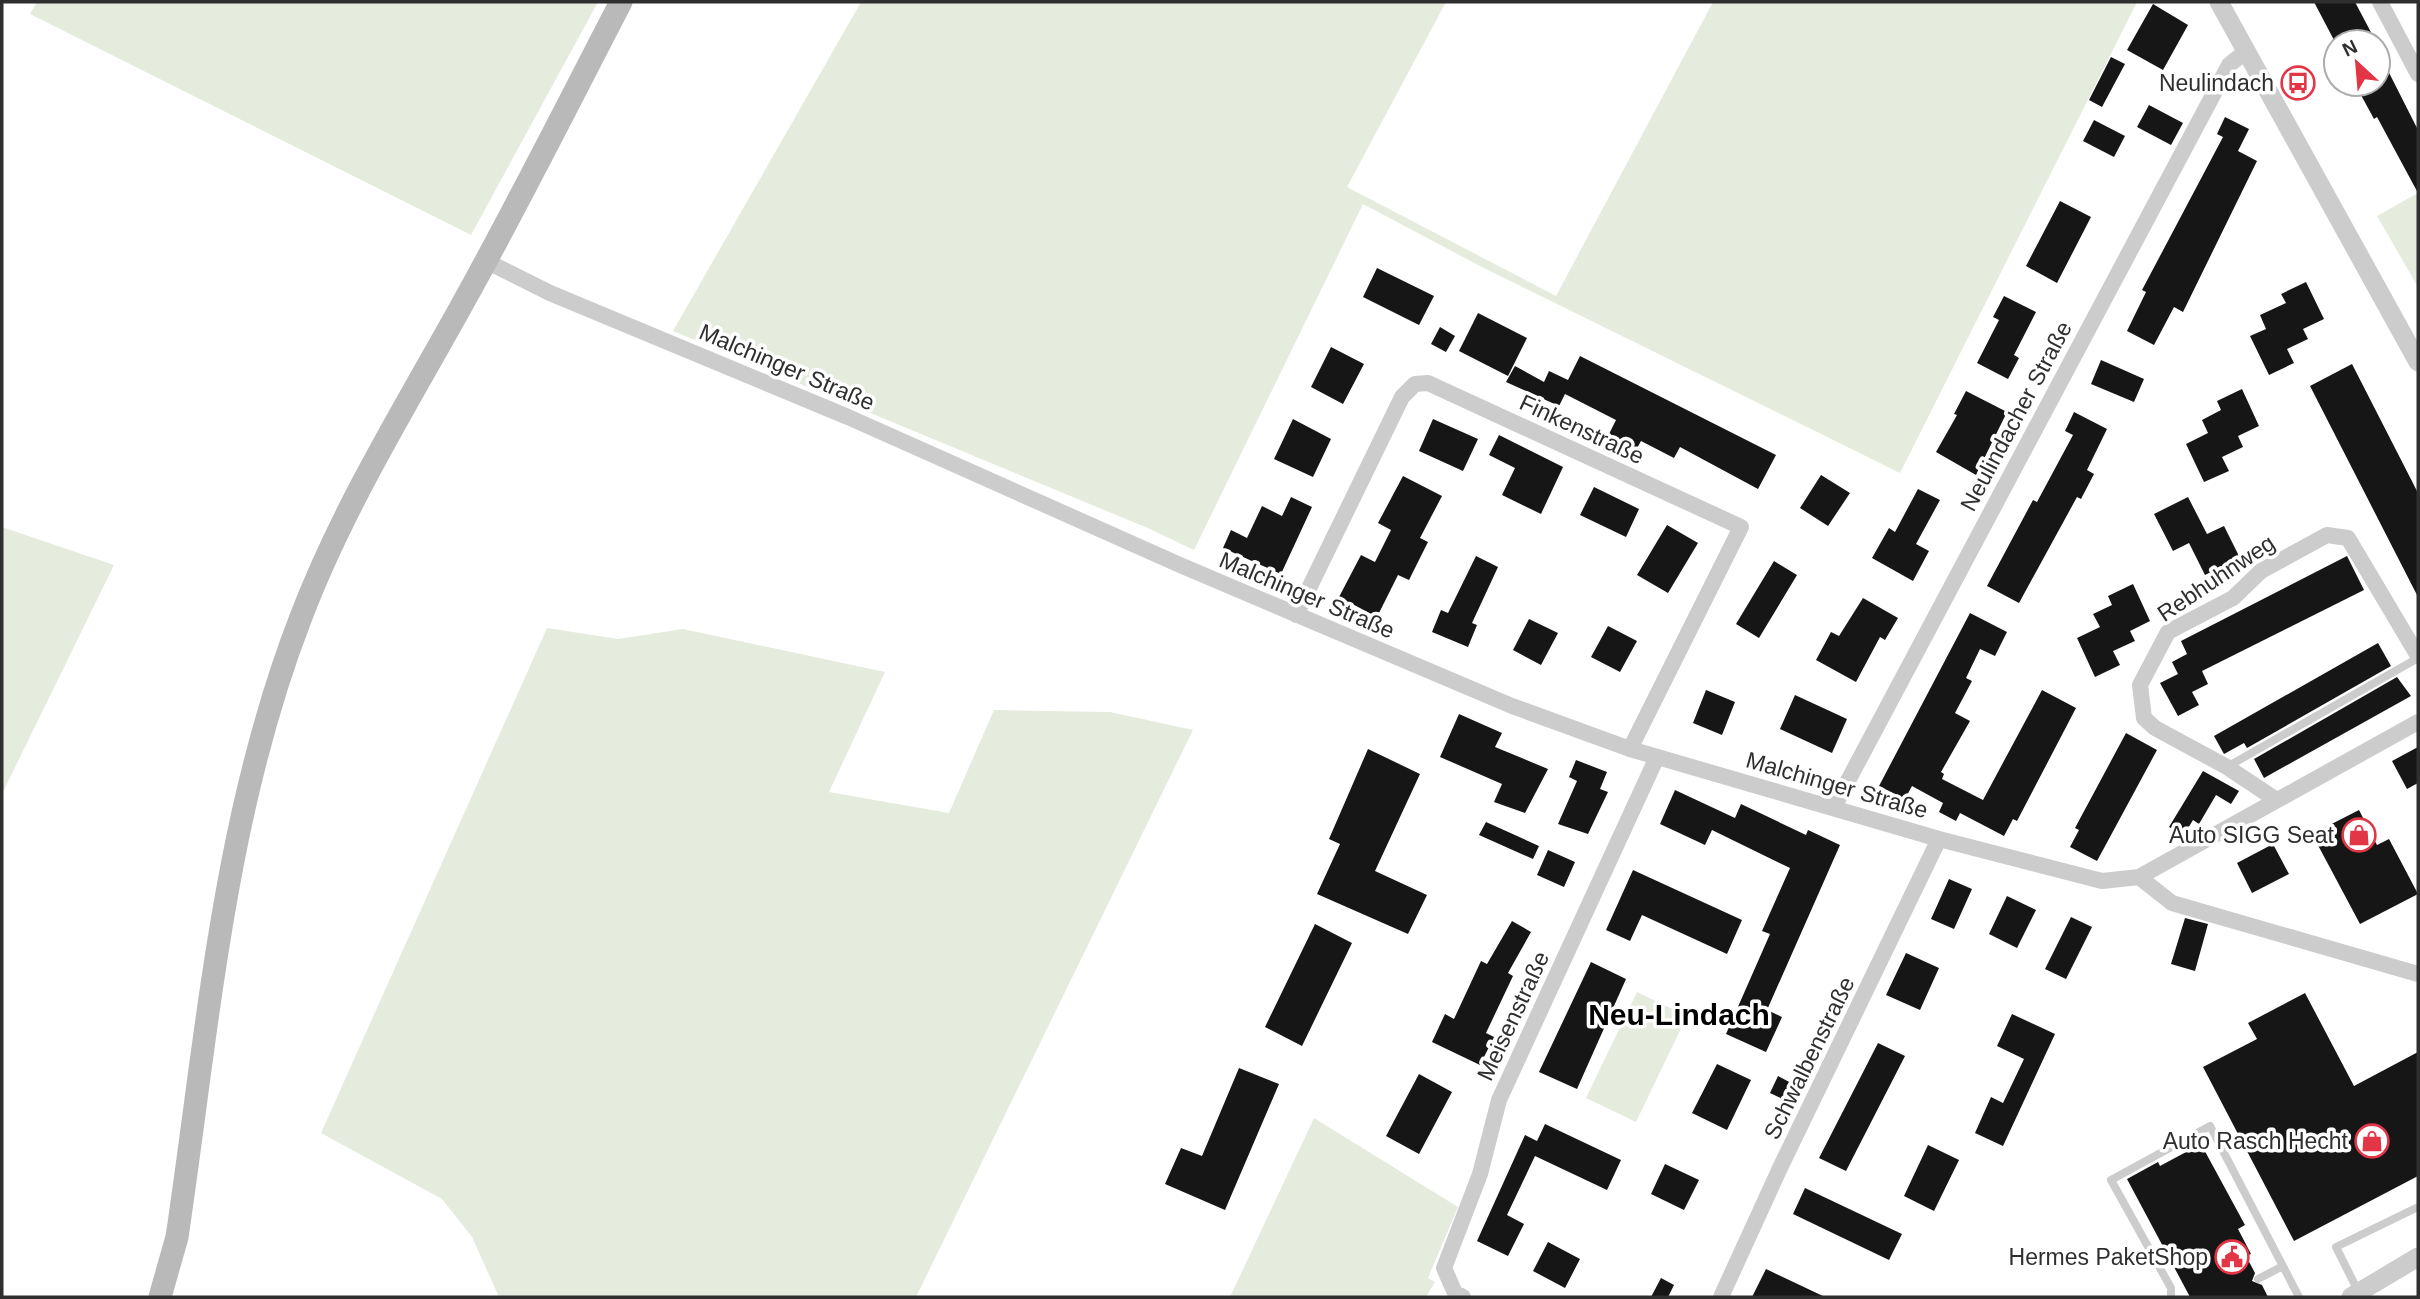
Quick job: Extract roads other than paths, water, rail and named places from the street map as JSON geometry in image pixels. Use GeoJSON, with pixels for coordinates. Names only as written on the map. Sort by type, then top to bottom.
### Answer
{"type":"FeatureCollection","features":[{"type":"Feature","properties":{"kind":"main road"},"geometry":{"type":"LineString","coordinates":[[160,1297],[177,1237],[233,855],[250,776],[301,617],[338,531],[486,261],[621,2]]}},
{"type":"Feature","properties":{"kind":"street"},"geometry":{"type":"LineString","coordinates":[[2219,2],[2418,362]]}},
{"type":"Feature","properties":{"kind":"street"},"geometry":{"type":"LineString","coordinates":[[2380,2],[2418,74]]}},
{"type":"Feature","properties":{"kind":"street","name":"Neulindacher Straße"},"geometry":{"type":"LineString","coordinates":[[1835,807],[2228,65],[2245,52]]}},
{"type":"Feature","properties":{"kind":"street","name":"Malchinger Straße"},"geometry":{"type":"LineString","coordinates":[[486,261],[550,293],[848,417],[1296,615],[1512,706],[1630,749],[1939,839],[2102,881],[2139,877],[2275,799],[2418,722]]}},
{"type":"Feature","properties":{"kind":"street","name":"Finkenstraße"},"geometry":{"type":"LineString","coordinates":[[1296,615],[1402,397],[1415,384],[1428,383],[1741,527],[1630,749]]}},
{"type":"Feature","properties":{"kind":"street","name":"Rebhuhnweg"},"geometry":{"type":"LineString","coordinates":[[2275,799],[2227,767],[2155,729],[2144,718],[2140,685],[2168,632],[2233,598],[2261,571],[2327,535],[2348,538],[2418,657]]}},
{"type":"Feature","properties":{"kind":"street","name":"Meisenstraße"},"geometry":{"type":"LineString","coordinates":[[1463,1297],[1455,1293],[1444,1268],[1479,1174],[1499,1100],[1657,757]]}},
{"type":"Feature","properties":{"kind":"street","name":"Schwalbenstraße"},"geometry":{"type":"LineString","coordinates":[[1721,1297],[1780,1168],[1939,839]]}},
{"type":"Feature","properties":{"kind":"street"},"geometry":{"type":"LineString","coordinates":[[2139,877],[2172,903],[2418,974]]}},
{"type":"Feature","properties":{"kind":"street"},"geometry":{"type":"LineString","coordinates":[[2355,1295],[2418,1257]]}},
{"type":"Feature","properties":{"kind":"lane"},"geometry":{"type":"LineString","coordinates":[[2227,767],[2418,657]]}},
{"type":"Feature","properties":{"kind":"lane"},"geometry":{"type":"LineString","coordinates":[[2171,1297],[2171,1288],[2111,1180],[2210,1126],[2299,1297]]}},
{"type":"Feature","properties":{"kind":"lane"},"geometry":{"type":"LineString","coordinates":[[2355,1295],[2336,1247],[2418,1206]]}},
{"type":"Feature","properties":{"kind":"lane"},"geometry":{"type":"LineString","coordinates":[[2258,1279],[2283,1266]]}},
{"type":"Feature","properties":{"kind":"place","name":"Neulindach"},"geometry":{"type":"Point","coordinates":[2298,83]}},
{"type":"Feature","properties":{"kind":"place","name":"Auto SIGG Seat"},"geometry":{"type":"Point","coordinates":[2359,835]}},
{"type":"Feature","properties":{"kind":"place","name":"Auto Rasch Hecht"},"geometry":{"type":"Point","coordinates":[2372,1141]}},
{"type":"Feature","properties":{"kind":"place","name":"Hermes PaketShop"},"geometry":{"type":"Point","coordinates":[2232,1257]}},
{"type":"Feature","properties":{"kind":"district","name":"Neu-Lindach"},"geometry":{"type":"Point","coordinates":[1679,1015]}}]}
